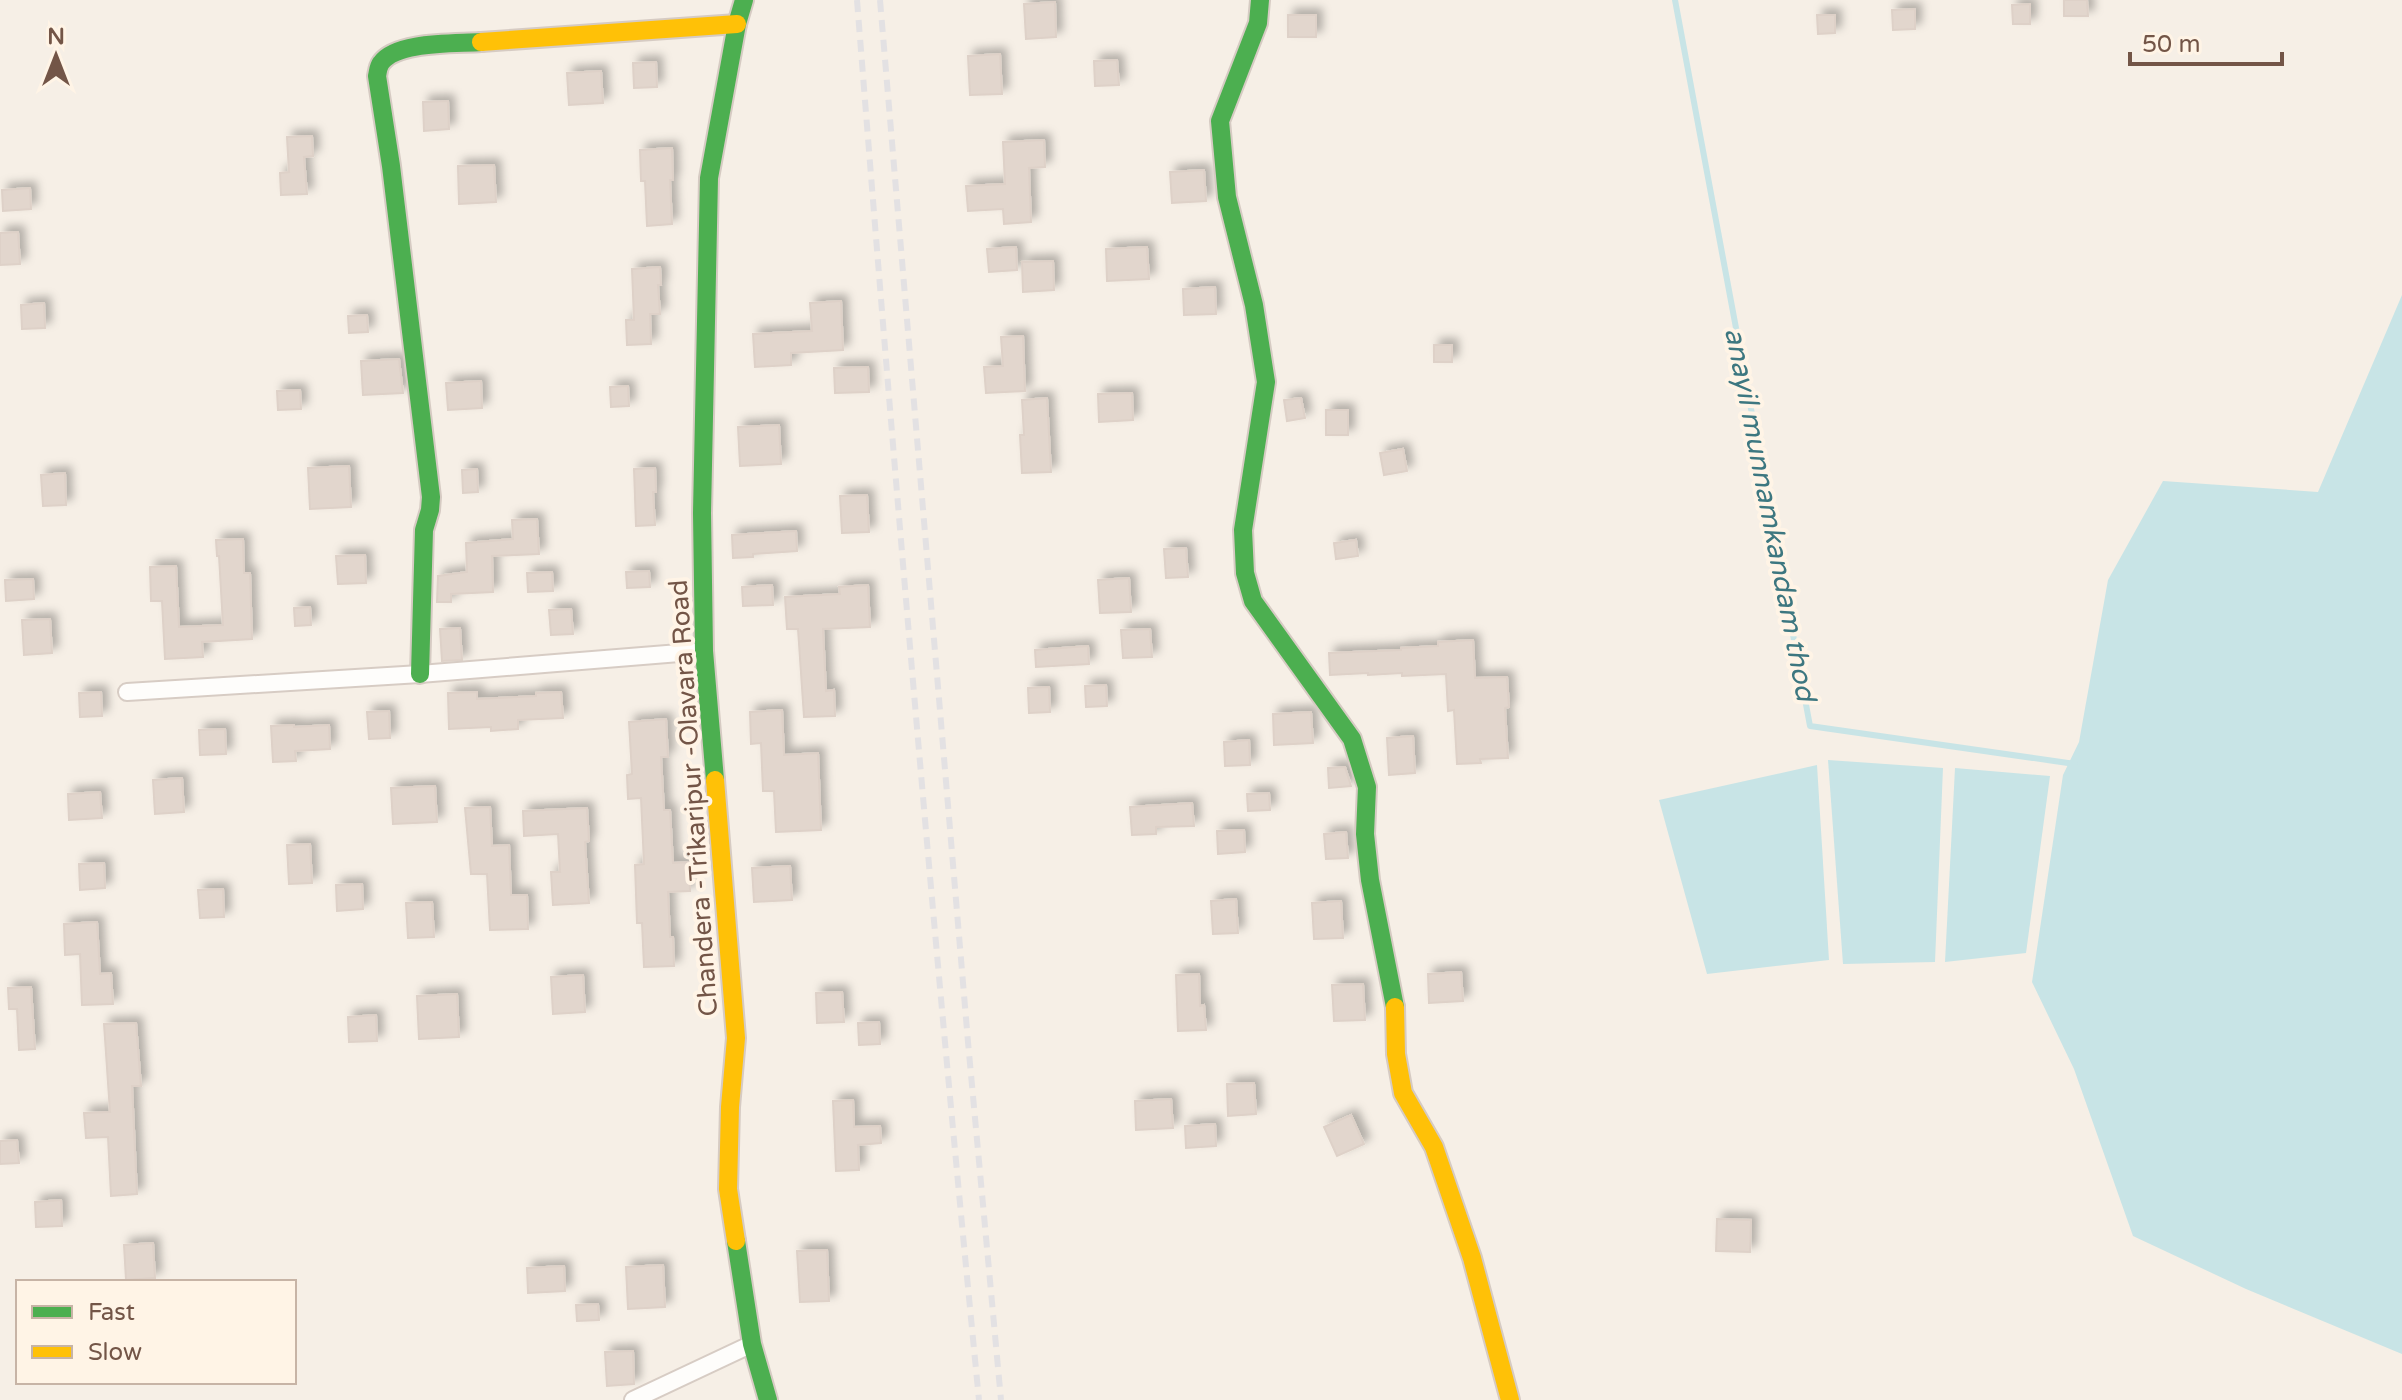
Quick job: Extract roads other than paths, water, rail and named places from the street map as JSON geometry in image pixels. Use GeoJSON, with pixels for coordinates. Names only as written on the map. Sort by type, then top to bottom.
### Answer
{"type":"FeatureCollection","features":[{"type":"Feature","properties":{"kind":"street","name":"Chandera -Trikaripur -Olavara Road"},"geometry":{"type":"LineString","coordinates":[[744,0],[709,178],[702,513],[704,651],[736,1038],[728,1189],[752,1344],[768,1400]]}},
{"type":"Feature","properties":{"kind":"street"},"geometry":{"type":"LineString","coordinates":[[1260,0],[1258,23],[1220,121],[1227,197],[1254,305],[1266,382],[1243,530],[1245,573],[1253,601],[1352,739],[1367,787],[1365,834],[1370,880],[1395,1001],[1396,1054],[1403,1093],[1434,1147],[1472,1258],[1510,1400]]}},
{"type":"Feature","properties":{"kind":"street"},"geometry":{"type":"LineString","coordinates":[[420,674],[423,544],[431,497],[391,166],[377,76],[381,63],[395,52],[412,47],[737,24]]}},
{"type":"Feature","properties":{"kind":"street"},"geometry":{"type":"LineString","coordinates":[[127,692],[420,674],[704,651]]}},
{"type":"Feature","properties":{"kind":"street"},"geometry":{"type":"LineString","coordinates":[[633,1400],[752,1344]]}},
{"type":"Feature","properties":{"kind":"water"},"geometry":{"type":"Polygon","coordinates":[[[2402,295],[2402,1354],[2246,1289],[2133,1236],[2074,1069],[2032,982],[2063,775],[2079,742],[2108,580],[2163,481],[2318,492],[2402,295]]]}},
{"type":"Feature","properties":{"kind":"water"},"geometry":{"type":"Polygon","coordinates":[[[1828,760],[1943,768],[1935,962],[1843,964],[1828,760]]]}},
{"type":"Feature","properties":{"kind":"water"},"geometry":{"type":"Polygon","coordinates":[[[1817,765],[1829,960],[1707,974],[1659,800],[1817,765]]]}},
{"type":"Feature","properties":{"kind":"water"},"geometry":{"type":"Polygon","coordinates":[[[1955,768],[2050,776],[2026,953],[1945,962],[1955,768]]]}},
{"type":"Feature","properties":{"kind":"waterway","name":"anayil munnamkandam thod"},"geometry":{"type":"LineString","coordinates":[[1675,0],[1810,726],[2075,764]]}},
{"type":"Feature","properties":{"kind":"railway"},"geometry":{"type":"LineString","coordinates":[[857,0],[915,700],[979,1400]]}},
{"type":"Feature","properties":{"kind":"railway"},"geometry":{"type":"LineString","coordinates":[[880,0],[1001,1400]]}}]}
